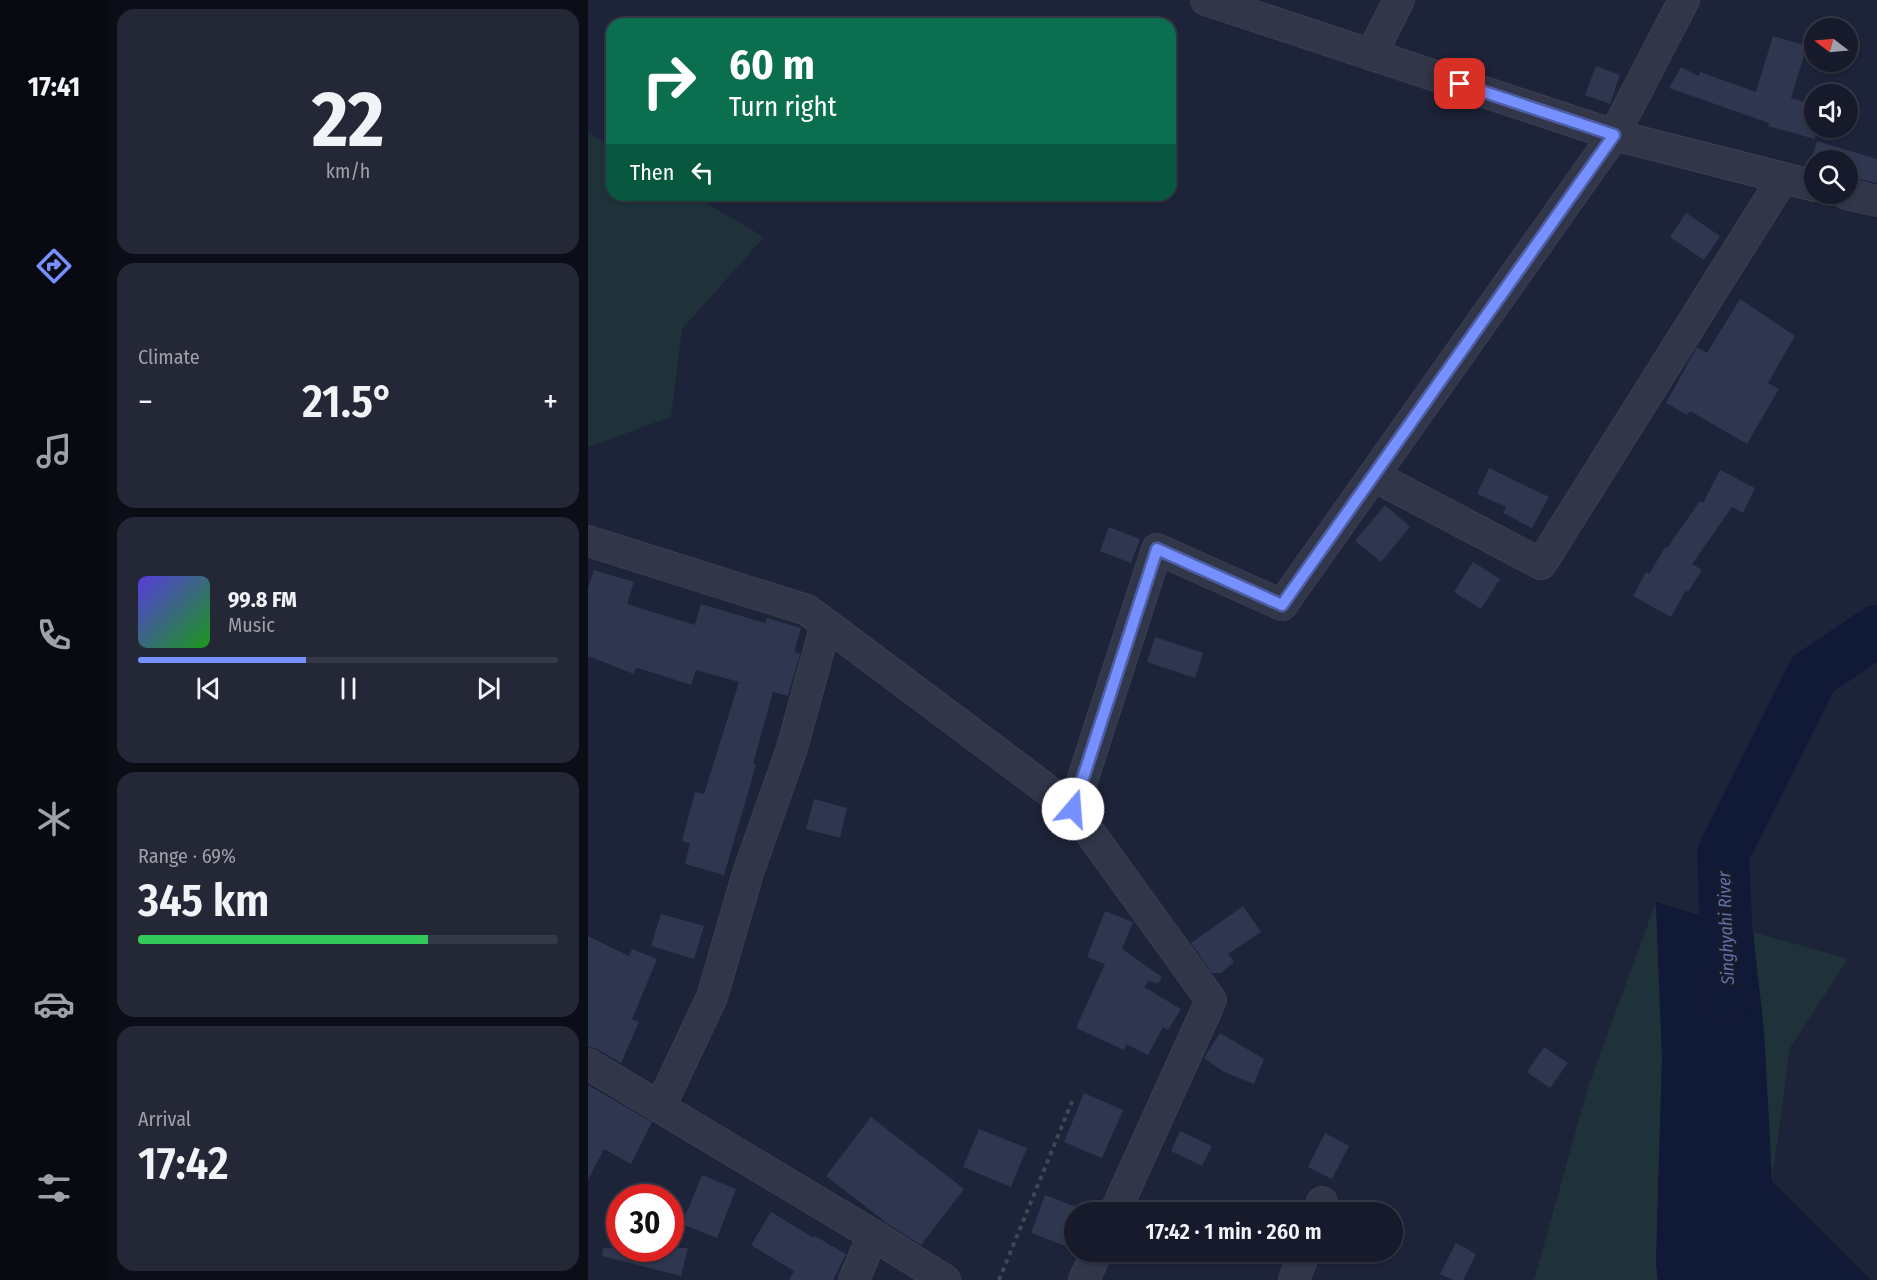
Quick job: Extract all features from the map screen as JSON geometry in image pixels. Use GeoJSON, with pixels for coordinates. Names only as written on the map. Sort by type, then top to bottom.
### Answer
{"type":"FeatureCollection","features":[{"type":"Feature","properties":{"kind":"street"},"geometry":{"type":"LineString","coordinates":[[1206,0],[1614,135],[1804,183]]}},
{"type":"Feature","properties":{"kind":"street"},"geometry":{"type":"LineString","coordinates":[[1371,55],[1399,0]]}},
{"type":"Feature","properties":{"kind":"street"},"geometry":{"type":"LineString","coordinates":[[1073,809],[1157,549],[1282,605],[1614,135],[1684,0]]}},
{"type":"Feature","properties":{"kind":"street"},"geometry":{"type":"LineString","coordinates":[[1374,476],[1541,564],[1783,178]]}},
{"type":"Feature","properties":{"kind":"street"},"geometry":{"type":"LineString","coordinates":[[1858,197],[1877,201]]}},
{"type":"Feature","properties":{"kind":"street"},"geometry":{"type":"LineString","coordinates":[[588,541],[807,610],[1073,809],[1210,1000],[1119,1202]]}},
{"type":"Feature","properties":{"kind":"street"},"geometry":{"type":"LineString","coordinates":[[660,1107],[712,997],[748,873],[792,748],[826,624]]}},
{"type":"Feature","properties":{"kind":"street"},"geometry":{"type":"LineString","coordinates":[[588,1064],[945,1280]]}},
{"type":"Feature","properties":{"kind":"street"},"geometry":{"type":"LineString","coordinates":[[854,1280],[873,1235]]}},
{"type":"Feature","properties":{"kind":"street"},"geometry":{"type":"LineString","coordinates":[[1084,1280],[1092,1262]]}},
{"type":"Feature","properties":{"kind":"street"},"geometry":{"type":"LineString","coordinates":[[1294,1280],[1301,1262]]}},
{"type":"Feature","properties":{"kind":"path"},"geometry":{"type":"LineString","coordinates":[[999,1280],[1073,1099]]}},
{"type":"Feature","properties":{"kind":"shaded area"},"geometry":{"type":"Polygon","coordinates":[[[588,133],[606,144],[606,201],[703,201],[764,237],[682,329],[671,417],[588,447],[588,133]]]}},
{"type":"Feature","properties":{"kind":"shaded area"},"geometry":{"type":"Polygon","coordinates":[[[1656,902],[1662,1058],[1656,1263],[1658,1280],[1534,1280],[1589,1084],[1656,902]]]}},
{"type":"Feature","properties":{"kind":"shaded area"},"geometry":{"type":"Polygon","coordinates":[[[1753,932],[1848,959],[1790,1048],[1772,1181],[1764,1032],[1753,932]]]}},
{"type":"Feature","properties":{"kind":"water"},"geometry":{"type":"Polygon","coordinates":[[[1656,902],[1753,932],[1764,1032],[1772,1181],[1871,1280],[1658,1280],[1656,1263],[1662,1058],[1656,902]]]}},
{"type":"Feature","properties":{"kind":"building"},"geometry":{"type":"Polygon","coordinates":[[[1773,36],[1804,45],[1804,56],[1791,98],[1804,102],[1804,136],[1768,126],[1769,123],[1669,88],[1681,67],[1699,76],[1700,72],[1756,92],[1773,36]]]}},
{"type":"Feature","properties":{"kind":"building"},"geometry":{"type":"Polygon","coordinates":[[[1596,66],[1620,75],[1610,104],[1585,95],[1596,66]]]}},
{"type":"Feature","properties":{"kind":"building"},"geometry":{"type":"Polygon","coordinates":[[[1817,141],[1847,150],[1814,150],[1817,141]]]}},
{"type":"Feature","properties":{"kind":"building"},"geometry":{"type":"Polygon","coordinates":[[[1858,153],[1877,159],[1877,183],[1858,179],[1858,153]]]}},
{"type":"Feature","properties":{"kind":"building"},"geometry":{"type":"Polygon","coordinates":[[[1686,213],[1720,236],[1704,260],[1670,237],[1686,213]]]}},
{"type":"Feature","properties":{"kind":"building"},"geometry":{"type":"Polygon","coordinates":[[[1740,299],[1795,336],[1768,383],[1779,389],[1747,444],[1690,411],[1687,415],[1666,403],[1697,347],[1707,353],[1740,299]]]}},
{"type":"Feature","properties":{"kind":"building"},"geometry":{"type":"Polygon","coordinates":[[[1489,468],[1549,497],[1532,528],[1503,513],[1506,507],[1477,494],[1489,468]]]}},
{"type":"Feature","properties":{"kind":"building"},"geometry":{"type":"Polygon","coordinates":[[[1720,470],[1755,488],[1743,513],[1732,507],[1692,564],[1702,570],[1688,592],[1686,590],[1671,617],[1633,596],[1646,572],[1649,574],[1665,547],[1667,548],[1700,501],[1703,503],[1720,470]]]}},
{"type":"Feature","properties":{"kind":"building"},"geometry":{"type":"Polygon","coordinates":[[[1385,505],[1410,527],[1381,562],[1355,541],[1385,505]]]}},
{"type":"Feature","properties":{"kind":"building"},"geometry":{"type":"Polygon","coordinates":[[[1109,527],[1140,539],[1131,563],[1100,551],[1109,527]]]}},
{"type":"Feature","properties":{"kind":"building"},"geometry":{"type":"Polygon","coordinates":[[[1473,562],[1500,579],[1481,609],[1454,592],[1473,562]]]}},
{"type":"Feature","properties":{"kind":"building"},"geometry":{"type":"Polygon","coordinates":[[[594,570],[634,582],[627,604],[695,625],[701,604],[765,623],[767,618],[801,628],[794,652],[800,654],[788,696],[773,692],[753,764],[756,765],[724,875],[685,864],[690,843],[682,841],[695,792],[704,794],[739,682],[696,670],[691,685],[636,668],[634,674],[588,656],[588,588],[594,570]]]}},
{"type":"Feature","properties":{"kind":"building"},"geometry":{"type":"Polygon","coordinates":[[[1155,637],[1203,653],[1195,678],[1147,662],[1155,637]]]}},
{"type":"Feature","properties":{"kind":"building"},"geometry":{"type":"Polygon","coordinates":[[[814,799],[847,808],[840,838],[806,829],[814,799]]]}},
{"type":"Feature","properties":{"kind":"building"},"geometry":{"type":"Polygon","coordinates":[[[1243,906],[1261,932],[1228,954],[1234,962],[1221,973],[1212,973],[1191,943],[1243,906]]]}},
{"type":"Feature","properties":{"kind":"building"},"geometry":{"type":"Polygon","coordinates":[[[1105,911],[1133,922],[1122,949],[1162,977],[1158,984],[1149,981],[1144,987],[1181,1009],[1168,1030],[1163,1027],[1148,1055],[1126,1044],[1124,1050],[1076,1028],[1105,964],[1087,957],[1105,911]]]}},
{"type":"Feature","properties":{"kind":"building"},"geometry":{"type":"Polygon","coordinates":[[[661,914],[704,926],[694,959],[651,946],[661,914]]]}},
{"type":"Feature","properties":{"kind":"building"},"geometry":{"type":"Polygon","coordinates":[[[588,936],[629,956],[632,949],[657,959],[632,1019],[639,1022],[621,1063],[597,1049],[588,1047],[588,936]]]}},
{"type":"Feature","properties":{"kind":"building"},"geometry":{"type":"Polygon","coordinates":[[[1220,1033],[1264,1059],[1254,1084],[1224,1072],[1204,1058],[1220,1033]]]}},
{"type":"Feature","properties":{"kind":"building"},"geometry":{"type":"Polygon","coordinates":[[[1544,1047],[1568,1063],[1550,1088],[1527,1072],[1544,1047]]]}},
{"type":"Feature","properties":{"kind":"building"},"geometry":{"type":"Polygon","coordinates":[[[588,1085],[652,1122],[631,1164],[604,1149],[588,1180],[588,1085]]]}},
{"type":"Feature","properties":{"kind":"building"},"geometry":{"type":"Polygon","coordinates":[[[1084,1093],[1123,1110],[1102,1158],[1064,1142],[1084,1093]]]}},
{"type":"Feature","properties":{"kind":"building"},"geometry":{"type":"Polygon","coordinates":[[[871,1117],[964,1189],[921,1245],[888,1224],[826,1176],[871,1117]]]}},
{"type":"Feature","properties":{"kind":"building"},"geometry":{"type":"Polygon","coordinates":[[[979,1129],[1027,1148],[1011,1187],[963,1167],[979,1129]]]}},
{"type":"Feature","properties":{"kind":"building"},"geometry":{"type":"Polygon","coordinates":[[[1180,1131],[1212,1146],[1202,1166],[1171,1151],[1180,1131]]]}},
{"type":"Feature","properties":{"kind":"building"},"geometry":{"type":"Polygon","coordinates":[[[1325,1133],[1349,1146],[1332,1179],[1308,1167],[1325,1133]]]}},
{"type":"Feature","properties":{"kind":"building"},"geometry":{"type":"Polygon","coordinates":[[[702,1175],[736,1189],[717,1238],[684,1225],[684,1219],[702,1175]]]}},
{"type":"Feature","properties":{"kind":"building"},"geometry":{"type":"Polygon","coordinates":[[[1045,1195],[1064,1202],[1064,1245],[1031,1233],[1045,1195]]]}},
{"type":"Feature","properties":{"kind":"building"},"geometry":{"type":"Polygon","coordinates":[[[771,1212],[846,1254],[833,1280],[789,1280],[794,1271],[751,1245],[771,1212]]]}},
{"type":"Feature","properties":{"kind":"building"},"geometry":{"type":"Polygon","coordinates":[[[1456,1243],[1476,1254],[1463,1280],[1453,1280],[1440,1274],[1456,1243]]]}},
{"type":"Feature","properties":{"kind":"building"},"geometry":{"type":"Polygon","coordinates":[[[603,1248],[606,1248],[606,1257],[602,1256],[603,1248]]]}},
{"type":"Feature","properties":{"kind":"building"},"geometry":{"type":"Polygon","coordinates":[[[684,1248],[688,1248],[681,1276],[626,1262],[684,1262],[684,1248]]]}},
{"type":"Feature","properties":{"kind":"waterway","name":"Singhyahi River"},"geometry":{"type":"LineString","coordinates":[[1729,994],[1723,854],[1813,674],[1877,631]]}},
{"type":"Feature","properties":{"kind":"route"},"geometry":{"type":"LineString","coordinates":[[1073,809],[1157,549],[1282,605],[1614,135],[1460,84]]}}]}
